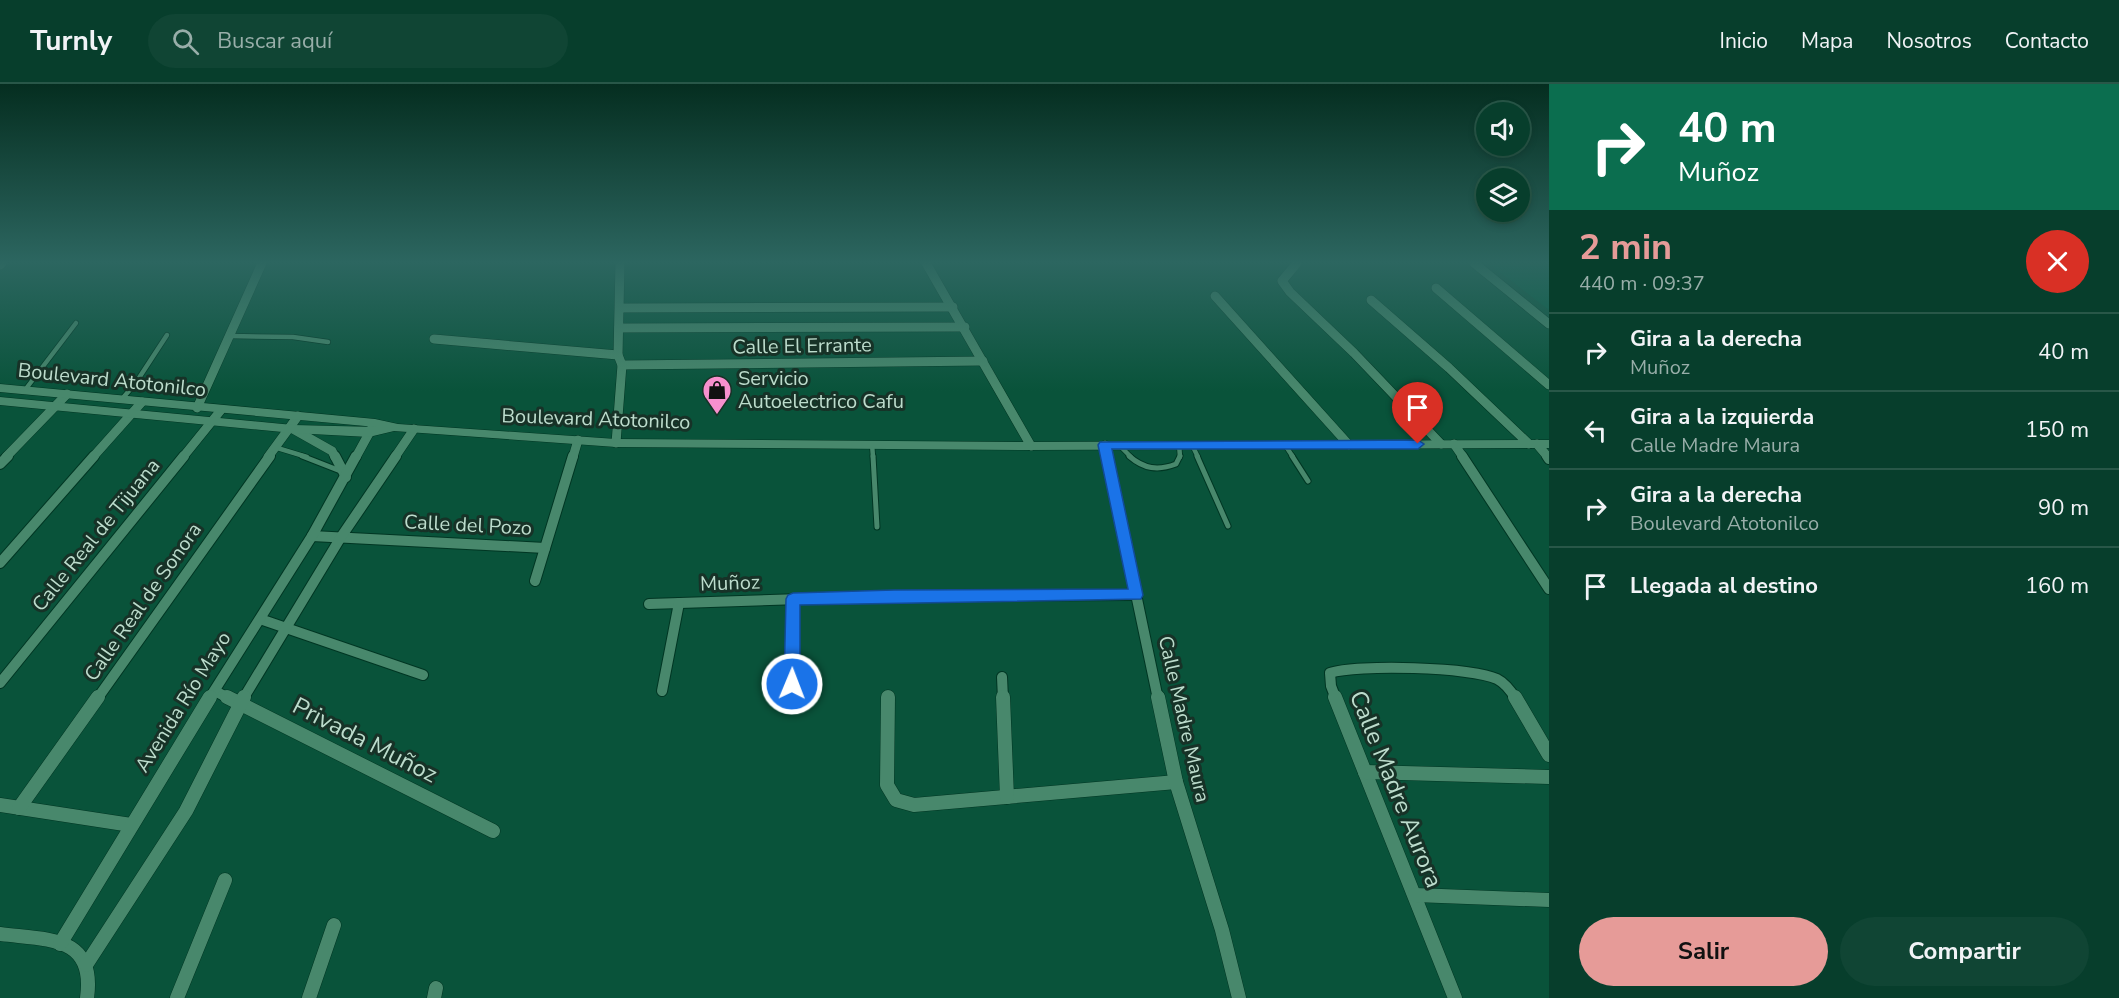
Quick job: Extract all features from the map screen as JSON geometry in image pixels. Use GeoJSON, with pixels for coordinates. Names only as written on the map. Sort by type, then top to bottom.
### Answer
{"type":"FeatureCollection","features":[{"type":"Feature","properties":{"kind":"street"},"geometry":{"type":"LineString","coordinates":[[197,408],[243,306]]}},
{"type":"Feature","properties":{"kind":"street"},"geometry":{"type":"LineString","coordinates":[[1224,306],[1349,445]]}},
{"type":"Feature","properties":{"kind":"street"},"geometry":{"type":"LineString","coordinates":[[1304,306],[1447,444],[1549,589]]}},
{"type":"Feature","properties":{"kind":"street"},"geometry":{"type":"LineString","coordinates":[[1377,306],[1538,444],[1549,459]]}},
{"type":"Feature","properties":{"kind":"street"},"geometry":{"type":"LineString","coordinates":[[1456,306],[1549,386]]}},
{"type":"Feature","properties":{"kind":"street"},"geometry":{"type":"LineString","coordinates":[[1526,306],[1549,324]]}},
{"type":"Feature","properties":{"kind":"street"},"geometry":{"type":"LineString","coordinates":[[616,443],[622,366],[618,355],[620,308],[954,307],[1030,446]]}},
{"type":"Feature","properties":{"kind":"street"},"geometry":{"type":"LineString","coordinates":[[619,328],[965,327]]}},
{"type":"Feature","properties":{"kind":"street"},"geometry":{"type":"LineString","coordinates":[[434,339],[618,355]]}},
{"type":"Feature","properties":{"kind":"street","name":"Calle El Errante"},"geometry":{"type":"LineString","coordinates":[[622,366],[983,362]]}},
{"type":"Feature","properties":{"kind":"street","name":"Boulevard Atotonilco"},"geometry":{"type":"LineString","coordinates":[[0,388],[298,416],[372,428]]}},
{"type":"Feature","properties":{"kind":"street"},"geometry":{"type":"LineString","coordinates":[[0,464],[67,394]]}},
{"type":"Feature","properties":{"kind":"street","name":"Boulevard Atotonilco"},"geometry":{"type":"LineString","coordinates":[[0,401],[290,429],[398,428],[616,443],[1030,446],[1538,444]]}},
{"type":"Feature","properties":{"kind":"street"},"geometry":{"type":"LineString","coordinates":[[0,563],[142,402]]}},
{"type":"Feature","properties":{"kind":"street","name":"Calle Real de Tijuana"},"geometry":{"type":"LineString","coordinates":[[0,683],[221,410]]}},
{"type":"Feature","properties":{"kind":"street","name":"Calle Real de Sonora"},"geometry":{"type":"LineString","coordinates":[[19,808],[298,416]]}},
{"type":"Feature","properties":{"kind":"street","name":"Avenida Río Mayo"},"geometry":{"type":"LineString","coordinates":[[60,944],[178,747],[216,691],[312,536],[372,428]]}},
{"type":"Feature","properties":{"kind":"street"},"geometry":{"type":"LineString","coordinates":[[290,429],[332,451],[345,475]]}},
{"type":"Feature","properties":{"kind":"street"},"geometry":{"type":"LineString","coordinates":[[86,965],[186,811],[240,703],[285,628],[341,537],[414,429]]}},
{"type":"Feature","properties":{"kind":"street","name":"Calle del Pozo"},"geometry":{"type":"LineString","coordinates":[[312,536],[545,548],[578,440]]}},
{"type":"Feature","properties":{"kind":"street","name":"Calle Madre Maura"},"geometry":{"type":"LineString","coordinates":[[1105,445],[1176,782],[1222,930],[1239,998]]}},
{"type":"Feature","properties":{"kind":"street"},"geometry":{"type":"LineString","coordinates":[[535,581],[545,548]]}},
{"type":"Feature","properties":{"kind":"street","name":"Muñoz"},"geometry":{"type":"LineString","coordinates":[[649,604],[905,596],[1136,595]]}},
{"type":"Feature","properties":{"kind":"street"},"geometry":{"type":"LineString","coordinates":[[792,684],[793,599]]}},
{"type":"Feature","properties":{"kind":"street"},"geometry":{"type":"LineString","coordinates":[[662,691],[678,603]]}},
{"type":"Feature","properties":{"kind":"street"},"geometry":{"type":"LineString","coordinates":[[260,619],[423,675]]}},
{"type":"Feature","properties":{"kind":"street","name":"Calle Madre Aurora"},"geometry":{"type":"LineString","coordinates":[[1455,998],[1329,678],[1333,669],[1359,667],[1465,672],[1490,676],[1507,688],[1549,755]]}},
{"type":"Feature","properties":{"kind":"street"},"geometry":{"type":"LineString","coordinates":[[1002,677],[1007,797]]}},
{"type":"Feature","properties":{"kind":"street","name":"Privada Muñoz"},"geometry":{"type":"LineString","coordinates":[[216,691],[494,831]]}},
{"type":"Feature","properties":{"kind":"street"},"geometry":{"type":"LineString","coordinates":[[888,696],[887,785],[896,800],[914,805],[1176,782]]}},
{"type":"Feature","properties":{"kind":"street"},"geometry":{"type":"LineString","coordinates":[[1365,772],[1549,777]]}},
{"type":"Feature","properties":{"kind":"street"},"geometry":{"type":"LineString","coordinates":[[0,805],[131,825]]}},
{"type":"Feature","properties":{"kind":"street"},"geometry":{"type":"LineString","coordinates":[[177,998],[225,879]]}},
{"type":"Feature","properties":{"kind":"street"},"geometry":{"type":"LineString","coordinates":[[1415,895],[1549,900]]}},
{"type":"Feature","properties":{"kind":"street"},"geometry":{"type":"LineString","coordinates":[[309,998],[334,925]]}},
{"type":"Feature","properties":{"kind":"street"},"geometry":{"type":"LineString","coordinates":[[0,934],[60,944],[80,953],[86,965],[89,983],[87,998]]}},
{"type":"Feature","properties":{"kind":"lane"},"geometry":{"type":"LineString","coordinates":[[26,390],[76,323]]}},
{"type":"Feature","properties":{"kind":"lane"},"geometry":{"type":"LineString","coordinates":[[121,400],[135,384],[167,335]]}},
{"type":"Feature","properties":{"kind":"lane"},"geometry":{"type":"LineString","coordinates":[[230,336],[293,337],[328,342]]}},
{"type":"Feature","properties":{"kind":"lane"},"geometry":{"type":"LineString","coordinates":[[872,444],[877,527]]}},
{"type":"Feature","properties":{"kind":"lane"},"geometry":{"type":"LineString","coordinates":[[1119,445],[1132,461],[1157,469],[1176,464],[1186,444]]}},
{"type":"Feature","properties":{"kind":"lane"},"geometry":{"type":"LineString","coordinates":[[1186,444],[1228,526]]}},
{"type":"Feature","properties":{"kind":"lane"},"geometry":{"type":"LineString","coordinates":[[1285,445],[1308,481]]}},
{"type":"Feature","properties":{"kind":"lane"},"geometry":{"type":"LineString","coordinates":[[274,447],[312,459],[345,475]]}},
{"type":"Feature","properties":{"kind":"place","name":"Servicio Autoelectrico Cafu"},"geometry":{"type":"Point","coordinates":[717,416]}},
{"type":"Feature","properties":{"kind":"route"},"geometry":{"type":"LineString","coordinates":[[792,684],[793,599],[894,596],[1136,595],[1105,445],[1418,444]]}}]}
